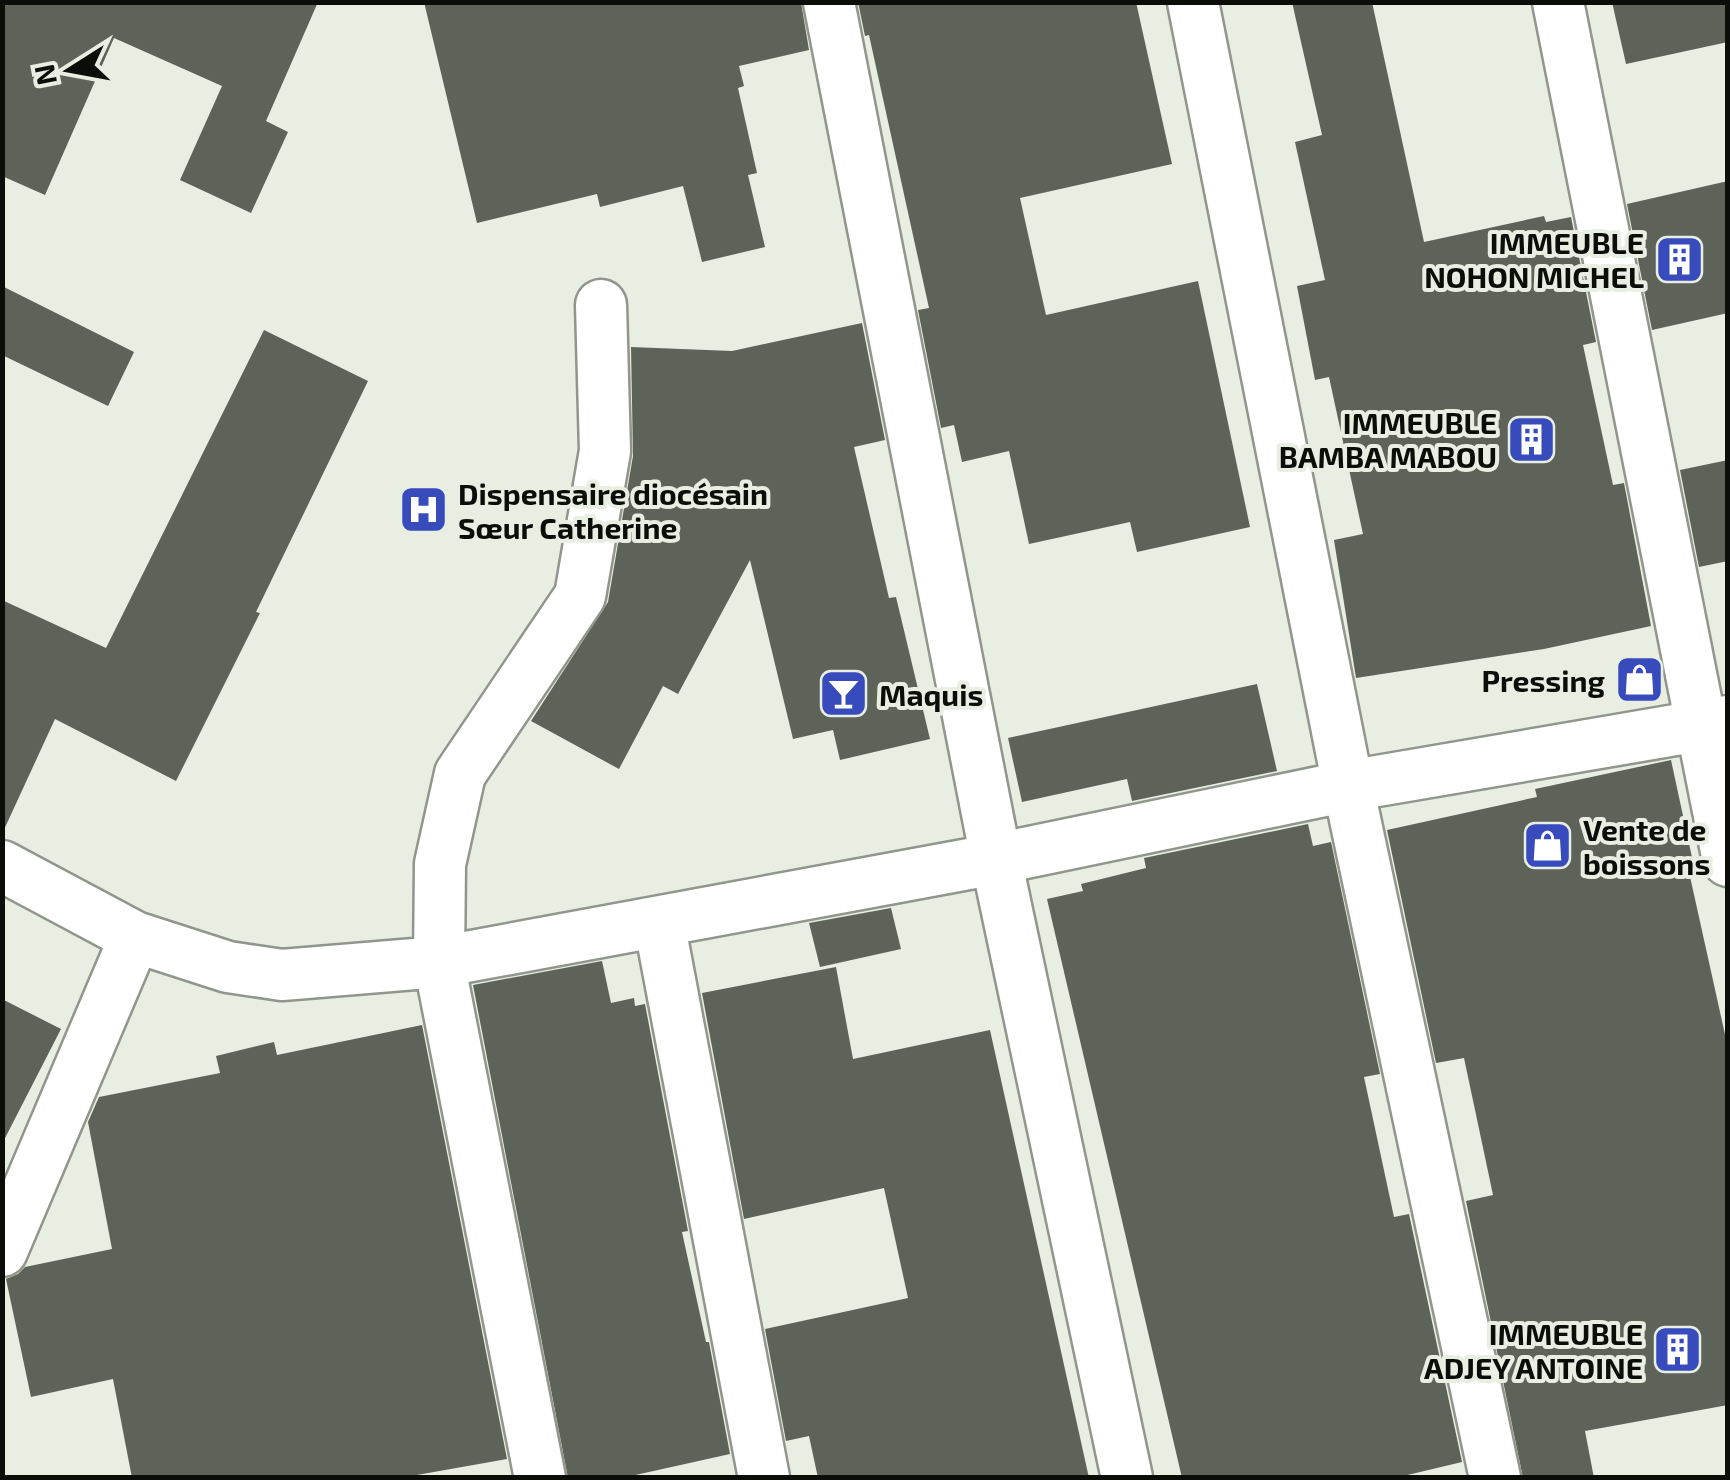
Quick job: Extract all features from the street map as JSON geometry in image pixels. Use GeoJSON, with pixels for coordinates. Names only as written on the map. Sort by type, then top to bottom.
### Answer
{"type":"FeatureCollection","features":[{"type":"Feature","properties":{"kind":"street"},"geometry":{"type":"LineString","coordinates":[[829,2],[996,859],[1127,1478]]}},
{"type":"Feature","properties":{"kind":"street"},"geometry":{"type":"LineString","coordinates":[[1192,2],[1348,786],[1495,1478]]}},
{"type":"Feature","properties":{"kind":"street"},"geometry":{"type":"LineString","coordinates":[[1558,2],[1714,724],[1728,861]]}},
{"type":"Feature","properties":{"kind":"street"},"geometry":{"type":"LineString","coordinates":[[540,1478],[439,962],[440,864],[460,774],[580,596],[605,451],[601,304]]}},
{"type":"Feature","properties":{"kind":"street"},"geometry":{"type":"LineString","coordinates":[[2,866],[135,937],[228,967],[282,975],[439,962],[996,859],[1348,786],[1714,724]]}},
{"type":"Feature","properties":{"kind":"street"},"geometry":{"type":"LineString","coordinates":[[659,922],[764,1478]]}},
{"type":"Feature","properties":{"kind":"street"},"geometry":{"type":"LineString","coordinates":[[2,1251],[135,937]]}},
{"type":"Feature","properties":{"kind":"building"},"geometry":{"type":"Polygon","coordinates":[[[2,2],[318,2],[266,121],[288,132],[251,213],[180,180],[222,86],[114,38],[45,195],[2,176],[2,2]]]}},
{"type":"Feature","properties":{"kind":"building"},"geometry":{"type":"Polygon","coordinates":[[[424,2],[801,2],[809,50],[739,66],[744,86],[738,88],[757,173],[748,175],[765,247],[702,262],[683,186],[600,207],[597,194],[477,223],[424,2]]]}},
{"type":"Feature","properties":{"kind":"building"},"geometry":{"type":"Polygon","coordinates":[[[858,2],[1136,2],[1172,164],[1020,198],[1046,315],[1198,281],[1250,527],[1137,552],[1130,522],[1029,544],[1009,451],[962,462],[954,425],[941,428],[918,310],[929,308],[869,35],[865,36],[858,2]]]}},
{"type":"Feature","properties":{"kind":"building"},"geometry":{"type":"Polygon","coordinates":[[[1292,2],[1372,2],[1424,242],[1544,216],[1546,222],[1571,217],[1596,342],[1583,345],[1613,485],[1624,483],[1651,626],[1544,649],[1356,678],[1334,540],[1363,534],[1329,377],[1315,380],[1297,286],[1325,280],[1295,142],[1322,135],[1292,2]]]}},
{"type":"Feature","properties":{"kind":"building"},"geometry":{"type":"Polygon","coordinates":[[[1612,2],[1728,2],[1728,42],[1626,64],[1612,2]]]}},
{"type":"Feature","properties":{"kind":"building","name":"IMMEUBLE NOHON MICHEL"},"geometry":{"type":"Polygon","coordinates":[[[1728,181],[1728,313],[1652,330],[1627,204],[1728,181]]]}},
{"type":"Feature","properties":{"kind":"building"},"geometry":{"type":"Polygon","coordinates":[[[2,286],[134,352],[108,406],[2,355],[2,286]]]}},
{"type":"Feature","properties":{"kind":"building"},"geometry":{"type":"Polygon","coordinates":[[[862,323],[885,440],[854,447],[889,598],[896,597],[930,739],[840,760],[833,730],[793,739],[750,560],[678,694],[663,686],[619,769],[531,721],[608,602],[633,456],[631,347],[732,351],[862,323]]]}},
{"type":"Feature","properties":{"kind":"building"},"geometry":{"type":"Polygon","coordinates":[[[264,330],[368,381],[256,612],[260,613],[176,781],[55,719],[2,834],[2,600],[106,648],[264,330]]]}},
{"type":"Feature","properties":{"kind":"building"},"geometry":{"type":"Polygon","coordinates":[[[1728,460],[1728,561],[1699,567],[1680,470],[1728,460]]]}},
{"type":"Feature","properties":{"kind":"building"},"geometry":{"type":"Polygon","coordinates":[[[1257,684],[1277,771],[1132,801],[1127,779],[1022,802],[1008,738],[1257,684]]]}},
{"type":"Feature","properties":{"kind":"building"},"geometry":{"type":"Polygon","coordinates":[[[1671,760],[1693,862],[1687,863],[1728,1048],[1728,1405],[1585,1431],[1594,1478],[1523,1478],[1466,1201],[1493,1195],[1464,1058],[1436,1063],[1387,830],[1537,797],[1535,789],[1671,760]]]}},
{"type":"Feature","properties":{"kind":"building"},"geometry":{"type":"Polygon","coordinates":[[[1308,824],[1313,846],[1331,842],[1380,1074],[1364,1077],[1394,1217],[1409,1214],[1462,1462],[1395,1478],[1182,1478],[1047,899],[1083,891],[1081,884],[1146,868],[1144,858],[1308,824]]]}},
{"type":"Feature","properties":{"kind":"building"},"geometry":{"type":"Polygon","coordinates":[[[891,908],[901,949],[820,967],[809,923],[891,908]]]}},
{"type":"Feature","properties":{"kind":"building"},"geometry":{"type":"Polygon","coordinates":[[[602,961],[611,1003],[634,998],[635,1006],[645,1004],[688,1231],[682,1232],[709,1342],[730,1454],[622,1478],[568,1478],[473,985],[602,961]]]}},
{"type":"Feature","properties":{"kind":"building"},"geometry":{"type":"Polygon","coordinates":[[[836,967],[853,1059],[990,1030],[1089,1478],[818,1478],[809,1436],[786,1441],[765,1329],[908,1298],[884,1188],[744,1219],[702,993],[836,967]]]}},
{"type":"Feature","properties":{"kind":"building"},"geometry":{"type":"Polygon","coordinates":[[[2,999],[61,1029],[2,1144],[2,999]]]}},
{"type":"Feature","properties":{"kind":"building"},"geometry":{"type":"Polygon","coordinates":[[[422,1025],[507,1459],[400,1478],[132,1478],[113,1379],[31,1397],[6,1279],[25,1267],[112,1249],[88,1122],[99,1097],[220,1073],[216,1056],[274,1042],[277,1055],[422,1025]]]}},
{"type":"Feature","properties":{"kind":"place","name":"IMMEUBLE NOHON MICHEL"},"geometry":{"type":"Point","coordinates":[1679,259]}},
{"type":"Feature","properties":{"kind":"place","name":"IMMEUBLE BAMBA MABOU"},"geometry":{"type":"Point","coordinates":[1532,439]}},
{"type":"Feature","properties":{"kind":"place","name":"Dispensaire diocésain Sœur Catherine"},"geometry":{"type":"Point","coordinates":[423,510]}},
{"type":"Feature","properties":{"kind":"place","name":"Pressing"},"geometry":{"type":"Point","coordinates":[1640,680]}},
{"type":"Feature","properties":{"kind":"place","name":"Maquis"},"geometry":{"type":"Point","coordinates":[844,694]}},
{"type":"Feature","properties":{"kind":"place","name":"Vente de boissons"},"geometry":{"type":"Point","coordinates":[1548,846]}},
{"type":"Feature","properties":{"kind":"place","name":"IMMEUBLE ADJEY ANTOINE"},"geometry":{"type":"Point","coordinates":[1678,1350]}}]}
